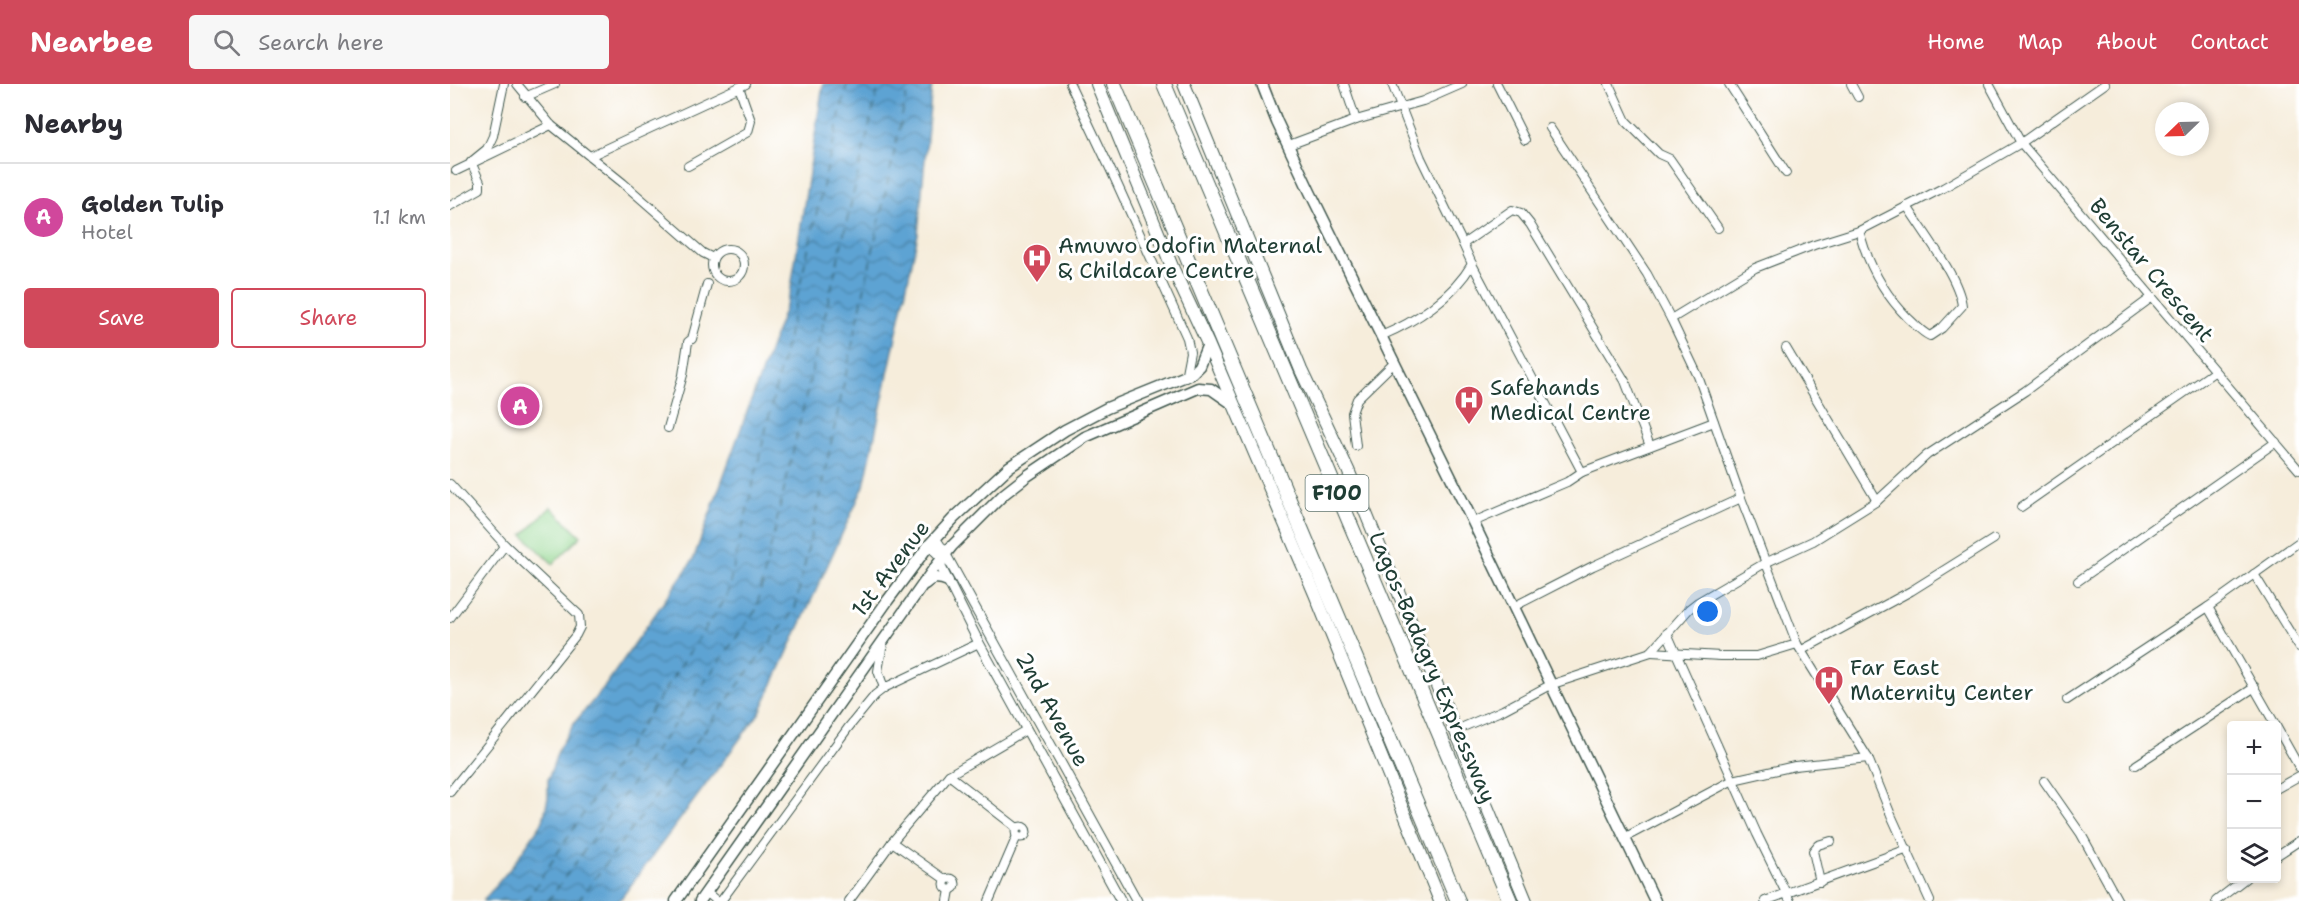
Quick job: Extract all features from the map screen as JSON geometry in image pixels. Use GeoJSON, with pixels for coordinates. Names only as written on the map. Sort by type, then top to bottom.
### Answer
{"type":"FeatureCollection","features":[{"type":"Feature","properties":{"kind":"highway","name":"F100"},"geometry":{"type":"LineString","coordinates":[[1114,84],[1458,901]]}},
{"type":"Feature","properties":{"kind":"highway","name":"Lagos-Badagry Expressway"},"geometry":{"type":"LineString","coordinates":[[1164,84],[1509,901]]}},
{"type":"Feature","properties":{"kind":"main road"},"geometry":{"type":"LineString","coordinates":[[1097,84],[1173,269],[1208,344],[1315,594],[1440,901]]}},
{"type":"Feature","properties":{"kind":"main road","name":"Lagos-Badagry Expressway"},"geometry":{"type":"LineString","coordinates":[[1184,84],[1301,370],[1348,470],[1526,901]]}},
{"type":"Feature","properties":{"kind":"main road"},"geometry":{"type":"LineString","coordinates":[[1262,84],[1289,145],[1655,901]]}},
{"type":"Feature","properties":{"kind":"main road","name":"1st Avenue"},"geometry":{"type":"LineString","coordinates":[[676,901],[888,600],[932,542],[1009,467],[1094,415],[1185,378],[1199,366],[1208,344]]}},
{"type":"Feature","properties":{"kind":"main road","name":"1st Avenue"},"geometry":{"type":"LineString","coordinates":[[703,897],[945,554],[994,503],[1027,476],[1098,430],[1198,388],[1211,389],[1234,405]]}},
{"type":"Feature","properties":{"kind":"main road"},"geometry":{"type":"LineString","coordinates":[[922,587],[930,579],[940,578],[948,581]]}},
{"type":"Feature","properties":{"kind":"street"},"geometry":{"type":"LineString","coordinates":[[471,162],[487,149],[493,136],[504,84]]}},
{"type":"Feature","properties":{"kind":"street"},"geometry":{"type":"LineString","coordinates":[[516,84],[551,125],[703,253],[713,258]]}},
{"type":"Feature","properties":{"kind":"street"},"geometry":{"type":"LineString","coordinates":[[525,97],[555,84]]}},
{"type":"Feature","properties":{"kind":"street"},"geometry":{"type":"LineString","coordinates":[[1070,84],[1187,338],[1190,352],[1185,378]]}},
{"type":"Feature","properties":{"kind":"street"},"geometry":{"type":"LineString","coordinates":[[1344,84],[1356,120]]}},
{"type":"Feature","properties":{"kind":"street"},"geometry":{"type":"LineString","coordinates":[[1392,84],[1421,158],[1472,264],[1582,472]]}},
{"type":"Feature","properties":{"kind":"street"},"geometry":{"type":"LineString","coordinates":[[1289,145],[1356,120],[1402,108],[1462,84]]}},
{"type":"Feature","properties":{"kind":"street"},"geometry":{"type":"LineString","coordinates":[[1497,84],[1525,140]]}},
{"type":"Feature","properties":{"kind":"street"},"geometry":{"type":"LineString","coordinates":[[1609,84],[1626,122],[1659,154],[1670,159],[1718,228]]}},
{"type":"Feature","properties":{"kind":"street"},"geometry":{"type":"LineString","coordinates":[[1729,84],[1786,173]]}},
{"type":"Feature","properties":{"kind":"street"},"geometry":{"type":"LineString","coordinates":[[1851,84],[1858,97]]}},
{"type":"Feature","properties":{"kind":"street","name":"Benstar Crescent"},"geometry":{"type":"LineString","coordinates":[[1989,84],[2020,143],[2299,470]]}},
{"type":"Feature","properties":{"kind":"street"},"geometry":{"type":"LineString","coordinates":[[1671,319],[1755,268],[1859,231],[1907,207],[2020,143],[2104,84]]}},
{"type":"Feature","properties":{"kind":"street"},"geometry":{"type":"LineString","coordinates":[[590,156],[742,86],[752,122],[748,132],[688,166]]}},
{"type":"Feature","properties":{"kind":"street"},"geometry":{"type":"LineString","coordinates":[[456,171],[551,125]]}},
{"type":"Feature","properties":{"kind":"street"},"geometry":{"type":"LineString","coordinates":[[1550,128],[1647,274],[1671,319],[1698,376],[1765,563],[1800,647],[1868,758],[1930,901]]}},
{"type":"Feature","properties":{"kind":"street"},"geometry":{"type":"LineString","coordinates":[[450,206],[480,189],[480,182],[471,162]]}},
{"type":"Feature","properties":{"kind":"street"},"geometry":{"type":"LineString","coordinates":[[1859,231],[1864,249],[1886,292],[1923,333],[1930,336],[1942,328],[1962,306],[1961,300],[1956,284],[1907,207]]}},
{"type":"Feature","properties":{"kind":"street"},"geometry":{"type":"LineString","coordinates":[[1463,244],[1512,210],[1521,213],[1625,381],[1650,447]]}},
{"type":"Feature","properties":{"kind":"street"},"geometry":{"type":"LineString","coordinates":[[722,249],[735,249],[744,259],[743,272],[734,280],[721,280],[712,271],[713,258],[722,249]]}},
{"type":"Feature","properties":{"kind":"street"},"geometry":{"type":"LineString","coordinates":[[1381,336],[1408,324],[1437,302],[1466,274],[1472,264]]}},
{"type":"Feature","properties":{"kind":"street"},"geometry":{"type":"LineString","coordinates":[[668,428],[683,375],[688,342],[692,339],[707,284]]}},
{"type":"Feature","properties":{"kind":"street"},"geometry":{"type":"LineString","coordinates":[[1652,651],[1698,602],[1765,563],[1813,541],[1876,501],[1927,455],[2025,391],[2151,298]]}},
{"type":"Feature","properties":{"kind":"street"},"geometry":{"type":"LineString","coordinates":[[1786,348],[1876,501]]}},
{"type":"Feature","properties":{"kind":"street"},"geometry":{"type":"LineString","coordinates":[[1356,446],[1352,413],[1357,399],[1394,363]]}},
{"type":"Feature","properties":{"kind":"street"},"geometry":{"type":"LineString","coordinates":[[2021,507],[2214,372]]}},
{"type":"Feature","properties":{"kind":"street"},"geometry":{"type":"LineString","coordinates":[[1473,522],[1567,482],[1582,472],[1714,422]]}},
{"type":"Feature","properties":{"kind":"street"},"geometry":{"type":"LineString","coordinates":[[2078,580],[2276,442]]}},
{"type":"Feature","properties":{"kind":"street"},"geometry":{"type":"LineString","coordinates":[[450,484],[505,545],[579,615],[580,627],[450,792]]}},
{"type":"Feature","properties":{"kind":"street"},"geometry":{"type":"LineString","coordinates":[[1513,607],[1593,566],[1741,498]]}},
{"type":"Feature","properties":{"kind":"street"},"geometry":{"type":"LineString","coordinates":[[1456,730],[1503,710],[1550,685],[1652,651],[1757,656],[1800,647],[1911,591],[1994,539]]}},
{"type":"Feature","properties":{"kind":"street","name":"2nd Avenue"},"geometry":{"type":"LineString","coordinates":[[932,542],[946,555],[1137,901]]}},
{"type":"Feature","properties":{"kind":"street"},"geometry":{"type":"LineString","coordinates":[[2067,700],[2208,607],[2299,542]]}},
{"type":"Feature","properties":{"kind":"street"},"geometry":{"type":"LineString","coordinates":[[450,618],[505,545]]}},
{"type":"Feature","properties":{"kind":"street","name":"2nd Avenue"},"geometry":{"type":"LineString","coordinates":[[945,554],[941,567],[979,643],[1121,901]]}},
{"type":"Feature","properties":{"kind":"street"},"geometry":{"type":"LineString","coordinates":[[2254,574],[2299,647]]}},
{"type":"Feature","properties":{"kind":"street"},"geometry":{"type":"LineString","coordinates":[[2208,607],[2273,721]]}},
{"type":"Feature","properties":{"kind":"street"},"geometry":{"type":"LineString","coordinates":[[1667,633],[1674,653],[1788,897]]}},
{"type":"Feature","properties":{"kind":"street"},"geometry":{"type":"LineString","coordinates":[[883,640],[878,671],[884,688]]}},
{"type":"Feature","properties":{"kind":"street"},"geometry":{"type":"LineString","coordinates":[[703,897],[719,901],[875,695],[884,688],[979,643]]}},
{"type":"Feature","properties":{"kind":"street"},"geometry":{"type":"LineString","coordinates":[[2136,765],[2255,687]]}},
{"type":"Feature","properties":{"kind":"street"},"geometry":{"type":"LineString","coordinates":[[849,901],[892,842],[948,775],[1026,730]]}},
{"type":"Feature","properties":{"kind":"street"},"geometry":{"type":"LineString","coordinates":[[2281,735],[2299,767]]}},
{"type":"Feature","properties":{"kind":"street"},"geometry":{"type":"LineString","coordinates":[[1624,838],[1733,780],[1795,766],[1868,758]]}},
{"type":"Feature","properties":{"kind":"street"},"geometry":{"type":"LineString","coordinates":[[948,775],[1017,832],[989,901]]}},
{"type":"Feature","properties":{"kind":"street"},"geometry":{"type":"LineString","coordinates":[[2281,787],[2299,776]]}},
{"type":"Feature","properties":{"kind":"street"},"geometry":{"type":"LineString","coordinates":[[2044,782],[2081,834],[2118,901]]}},
{"type":"Feature","properties":{"kind":"street"},"geometry":{"type":"LineString","coordinates":[[1820,882],[1813,851],[1818,845],[1832,841]]}},
{"type":"Feature","properties":{"kind":"street"},"geometry":{"type":"LineString","coordinates":[[2281,853],[2299,841]]}},
{"type":"Feature","properties":{"kind":"street"},"geometry":{"type":"LineString","coordinates":[[892,842],[946,880],[944,884],[950,890],[948,901]]}},
{"type":"Feature","properties":{"kind":"street"},"geometry":{"type":"LineString","coordinates":[[1765,901],[1788,897],[1820,882],[1908,849]]}},
{"type":"Feature","properties":{"kind":"street"},"geometry":{"type":"LineString","coordinates":[[2216,901],[2241,883]]}},
{"type":"Feature","properties":{"kind":"green space"},"geometry":{"type":"Polygon","coordinates":[[[551,507],[581,536],[553,564],[523,535],[551,507]]]}},
{"type":"Feature","properties":{"kind":"water"},"geometry":{"type":"Polygon","coordinates":[[[823,84],[932,84],[918,234],[864,486],[760,712],[619,901],[483,901],[513,865],[543,821],[548,798],[548,780],[559,748],[575,722],[603,689],[693,560],[790,294],[823,84]]]}},
{"type":"Feature","properties":{"kind":"ferry route"},"geometry":{"type":"LineString","coordinates":[[526,901],[727,595],[847,84]]}},
{"type":"Feature","properties":{"kind":"ferry route"},"geometry":{"type":"LineString","coordinates":[[548,901],[756,610],[879,84]]}},
{"type":"Feature","properties":{"kind":"ferry route"},"geometry":{"type":"LineString","coordinates":[[578,901],[795,609],[909,84]]}},
{"type":"Feature","properties":{"kind":"place","name":"Amuwo Odofin Maternal & Childcare Centre"},"geometry":{"type":"Point","coordinates":[1037,284]}},
{"type":"Feature","properties":{"kind":"place","name":"Golden Tulip"},"geometry":{"type":"Point","coordinates":[520,406]}},
{"type":"Feature","properties":{"kind":"place","name":"Safehands Medical Centre"},"geometry":{"type":"Point","coordinates":[1469,426]}},
{"type":"Feature","properties":{"kind":"place","name":"Far East Maternity Center"},"geometry":{"type":"Point","coordinates":[1829,706]}}]}
